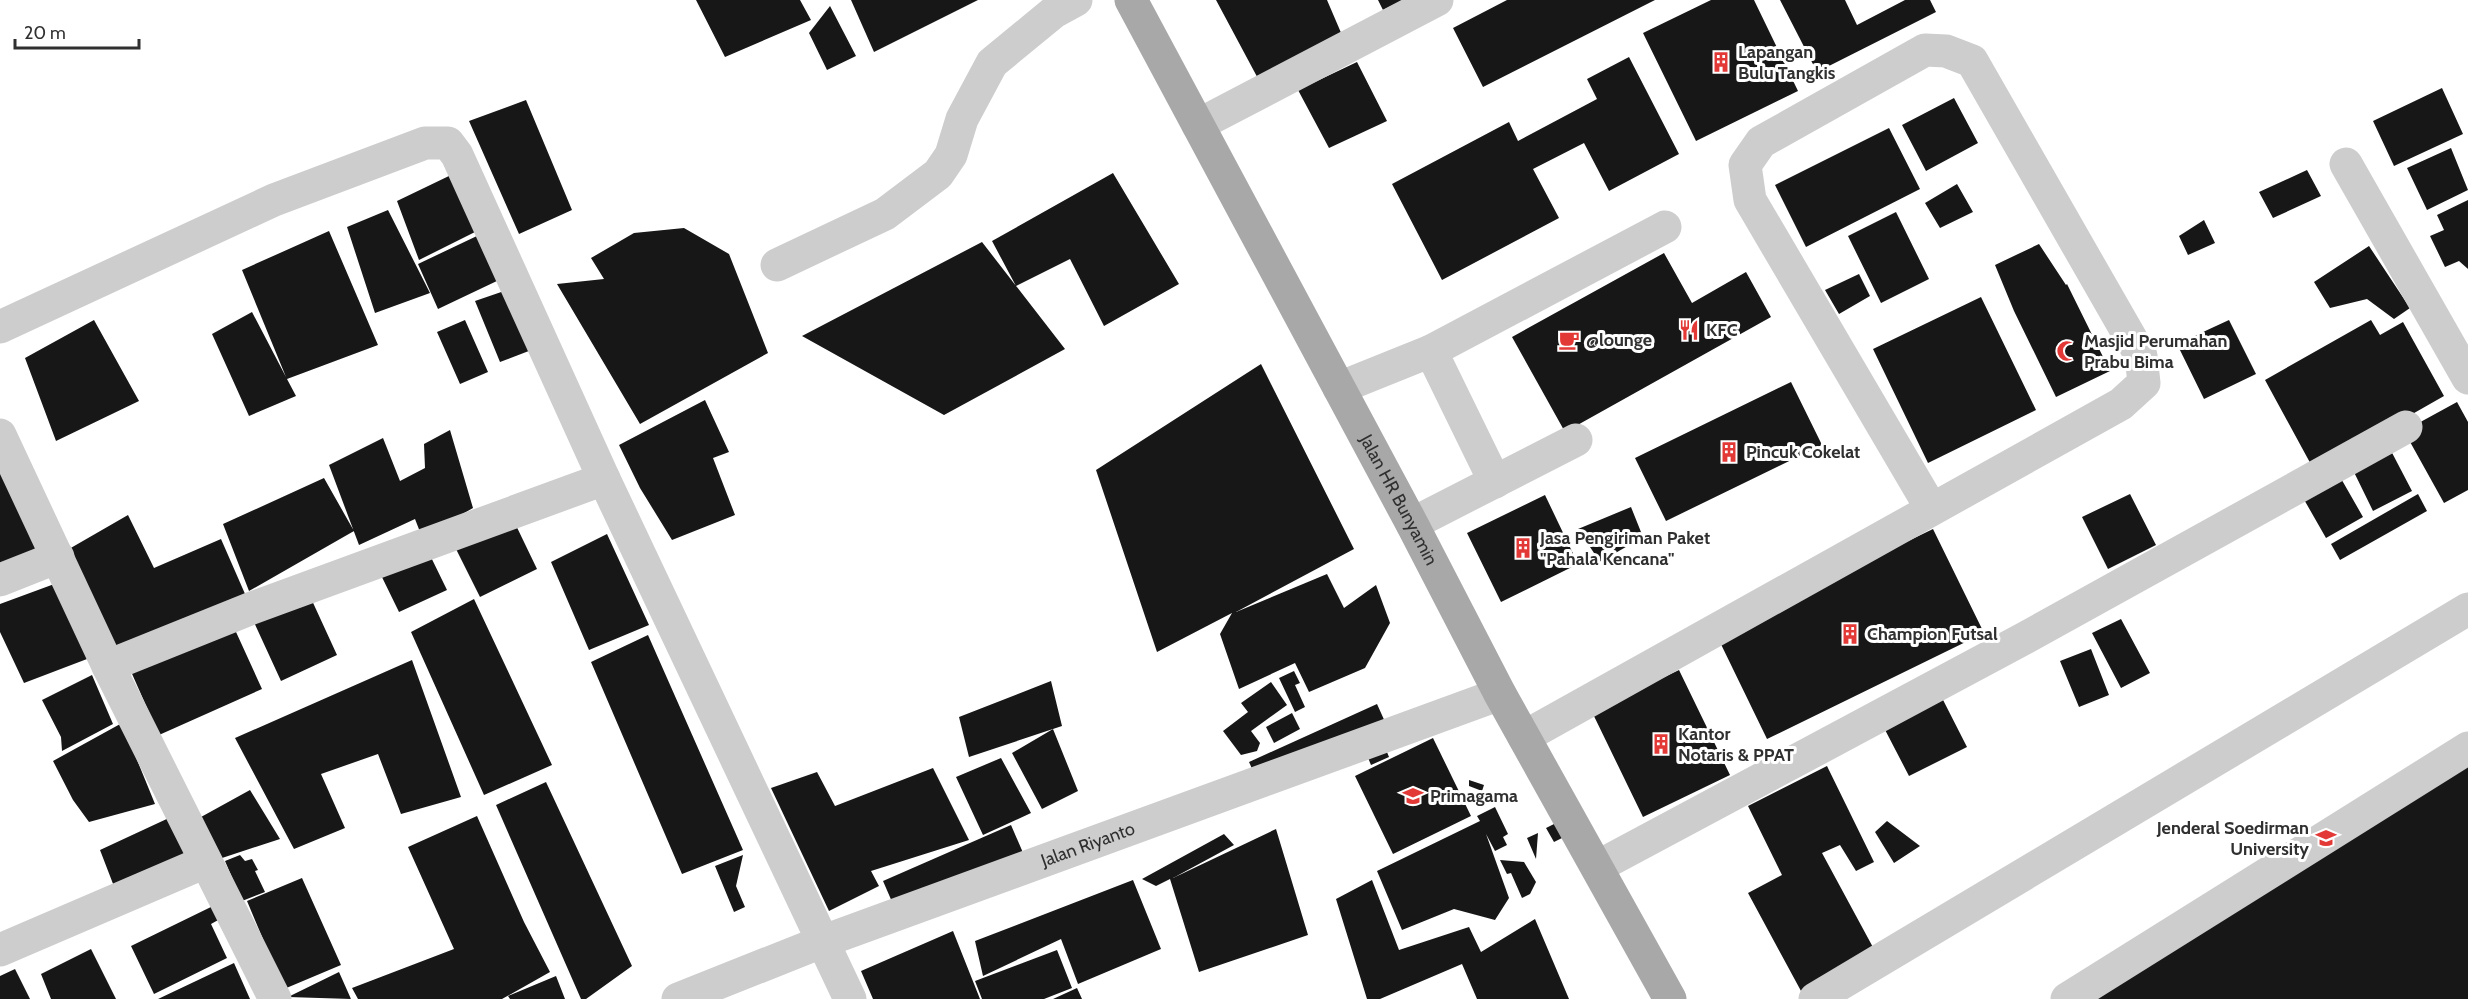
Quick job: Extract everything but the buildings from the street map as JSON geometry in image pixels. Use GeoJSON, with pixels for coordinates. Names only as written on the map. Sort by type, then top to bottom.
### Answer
{"type":"FeatureCollection","features":[{"type":"Feature","properties":{"kind":"main road","name":"Jalan HR Bunyamin"},"geometry":{"type":"LineString","coordinates":[[1131,0],[1412,524],[1500,694],[1670,999]]}},
{"type":"Feature","properties":{"kind":"street"},"geometry":{"type":"LineString","coordinates":[[777,265],[885,214],[938,174],[951,155],[962,119],[992,63],[1054,12],[1076,0]]}},
{"type":"Feature","properties":{"kind":"street"},"geometry":{"type":"LineString","coordinates":[[1198,125],[1437,0]]}},
{"type":"Feature","properties":{"kind":"street"},"geometry":{"type":"LineString","coordinates":[[1524,737],[2121,404],[2144,383],[2141,356],[1972,61],[1946,51],[1925,50],[1761,142],[1745,165],[1750,200],[1931,508]]}},
{"type":"Feature","properties":{"kind":"street"},"geometry":{"type":"LineString","coordinates":[[0,327],[274,200],[425,143],[448,143],[457,155],[604,479],[850,999]]}},
{"type":"Feature","properties":{"kind":"street"},"geometry":{"type":"LineString","coordinates":[[2346,164],[2467,373]]}},
{"type":"Feature","properties":{"kind":"street"},"geometry":{"type":"LineString","coordinates":[[1339,388],[1431,351],[1665,228]]}},
{"type":"Feature","properties":{"kind":"street"},"geometry":{"type":"LineString","coordinates":[[1431,351],[1495,482]]}},
{"type":"Feature","properties":{"kind":"street"},"geometry":{"type":"LineString","coordinates":[[1597,867],[2025,638],[2406,427]]}},
{"type":"Feature","properties":{"kind":"street"},"geometry":{"type":"LineString","coordinates":[[0,435],[108,666],[275,999]]}},
{"type":"Feature","properties":{"kind":"street"},"geometry":{"type":"LineString","coordinates":[[1412,524],[1576,440]]}},
{"type":"Feature","properties":{"kind":"street"},"geometry":{"type":"LineString","coordinates":[[108,666],[252,608],[604,479]]}},
{"type":"Feature","properties":{"kind":"street"},"geometry":{"type":"LineString","coordinates":[[0,580],[58,557]]}},
{"type":"Feature","properties":{"kind":"street"},"geometry":{"type":"LineString","coordinates":[[1815,999],[2468,609]]}},
{"type":"Feature","properties":{"kind":"street","name":"Jalan Riyanto"},"geometry":{"type":"LineString","coordinates":[[678,999],[824,942],[1500,694]]}},
{"type":"Feature","properties":{"kind":"street"},"geometry":{"type":"LineString","coordinates":[[2067,999],[2468,748]]}},
{"type":"Feature","properties":{"kind":"street"},"geometry":{"type":"LineString","coordinates":[[0,950],[205,862]]}},
{"type":"Feature","properties":{"kind":"place","name":"Lapangan Bulu Tangkis"},"geometry":{"type":"Point","coordinates":[1721,62]}},
{"type":"Feature","properties":{"kind":"place","name":"KFC"},"geometry":{"type":"Point","coordinates":[1689,330]}},
{"type":"Feature","properties":{"kind":"place","name":"@lounge"},"geometry":{"type":"Point","coordinates":[1569,340]}},
{"type":"Feature","properties":{"kind":"place","name":"Masjid Perumahan Prabu Bima"},"geometry":{"type":"Point","coordinates":[2067,351]}},
{"type":"Feature","properties":{"kind":"place","name":"Pincuk Cokelat"},"geometry":{"type":"Point","coordinates":[1729,452]}},
{"type":"Feature","properties":{"kind":"place","name":"Jasa Pengiriman Paket \"Pahala Kencana\""},"geometry":{"type":"Point","coordinates":[1523,548]}},
{"type":"Feature","properties":{"kind":"place","name":"Champion Futsal"},"geometry":{"type":"Point","coordinates":[1850,634]}},
{"type":"Feature","properties":{"kind":"place","name":"Kantor Notaris & PPAT"},"geometry":{"type":"Point","coordinates":[1661,744]}},
{"type":"Feature","properties":{"kind":"place","name":"Primagama"},"geometry":{"type":"Point","coordinates":[1413,796]}},
{"type":"Feature","properties":{"kind":"place","name":"Jenderal Soedirman University"},"geometry":{"type":"Point","coordinates":[2326,838]}}]}
